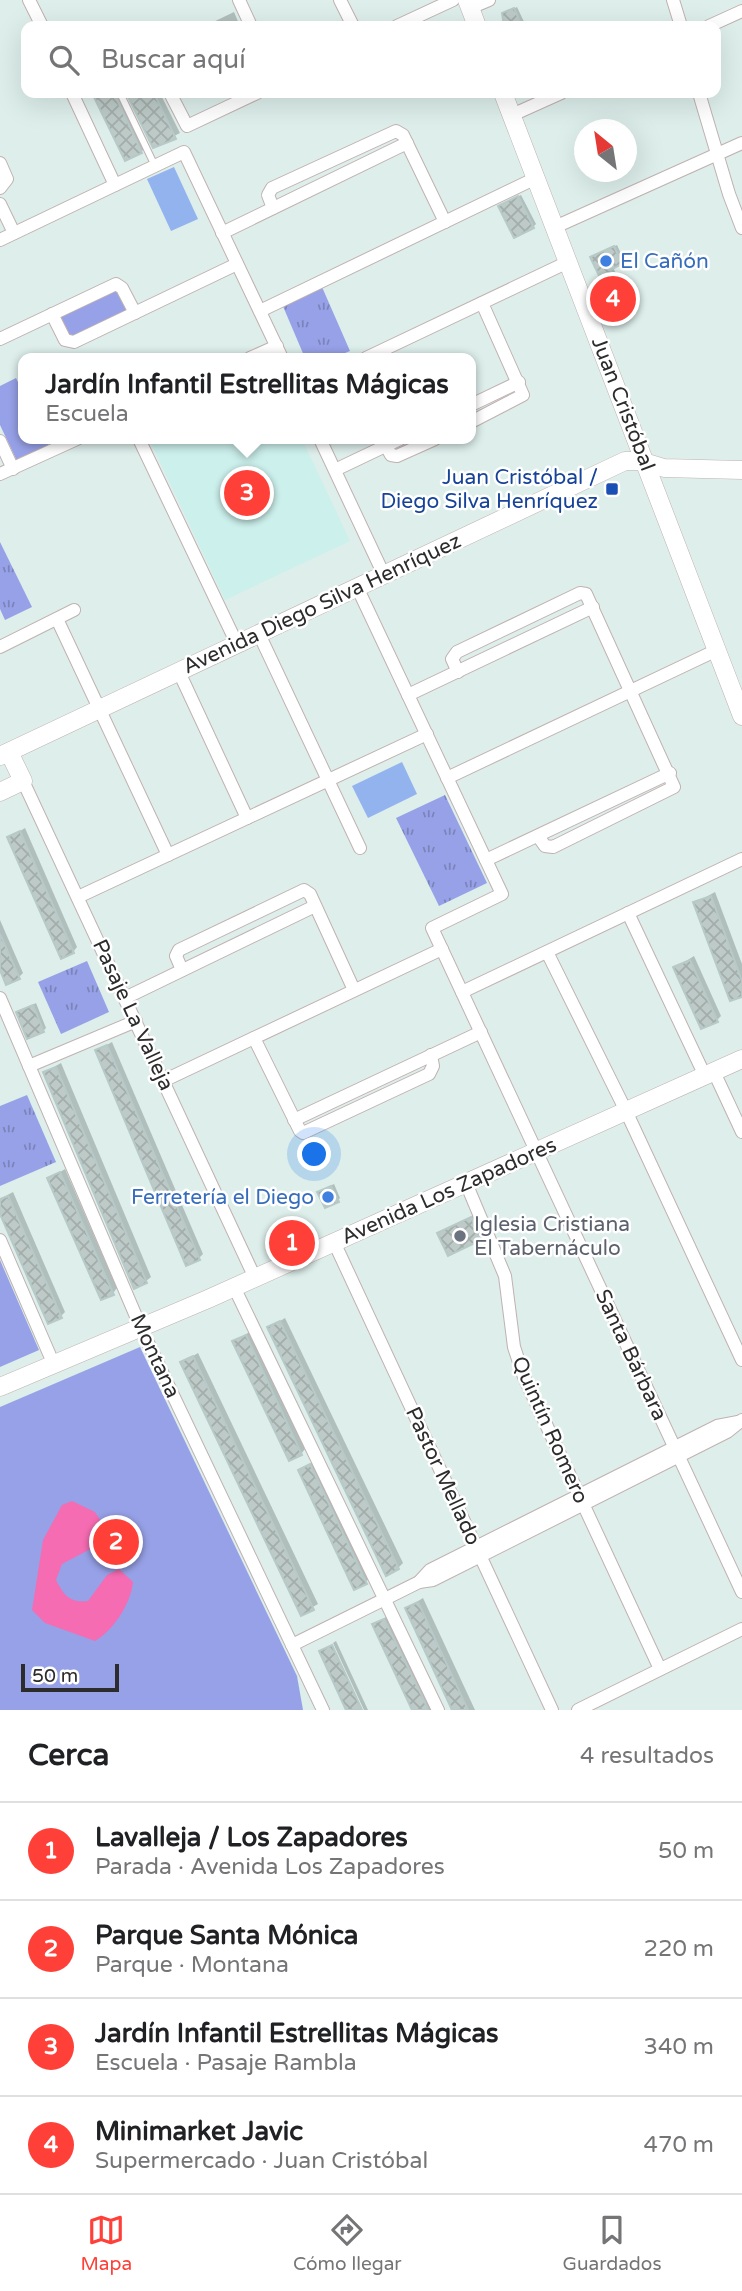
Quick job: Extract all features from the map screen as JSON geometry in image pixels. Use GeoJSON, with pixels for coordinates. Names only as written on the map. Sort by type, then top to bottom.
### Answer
{"type":"FeatureCollection","features":[{"type":"Feature","properties":{"kind":"street"},"geometry":{"type":"LineString","coordinates":[[30,0],[39,21]]}},
{"type":"Feature","properties":{"kind":"street"},"geometry":{"type":"LineString","coordinates":[[239,0],[249,21]]}},
{"type":"Feature","properties":{"kind":"street"},"geometry":{"type":"LineString","coordinates":[[340,0],[350,21]]}},
{"type":"Feature","properties":{"kind":"street"},"geometry":{"type":"LineString","coordinates":[[408,21],[453,0]]}},
{"type":"Feature","properties":{"kind":"street"},"geometry":{"type":"LineString","coordinates":[[475,21],[469,4],[489,0]]}},
{"type":"Feature","properties":{"kind":"street"},"geometry":{"type":"LineString","coordinates":[[673,0],[679,21]]}},
{"type":"Feature","properties":{"kind":"street"},"geometry":{"type":"LineString","coordinates":[[720,21],[742,11]]}},
{"type":"Feature","properties":{"kind":"street"},"geometry":{"type":"LineString","coordinates":[[74,98],[115,185]]}},
{"type":"Feature","properties":{"kind":"street"},"geometry":{"type":"LineString","coordinates":[[173,98],[187,126],[246,98]]}},
{"type":"Feature","properties":{"kind":"street","name":"Juan Cristóbal"},"geometry":{"type":"LineString","coordinates":[[505,98],[717,650],[735,681],[742,716]]}},
{"type":"Feature","properties":{"kind":"street"},"geometry":{"type":"LineString","coordinates":[[512,115],[550,98]]}},
{"type":"Feature","properties":{"kind":"street"},"geometry":{"type":"LineString","coordinates":[[700,98],[742,228]]}},
{"type":"Feature","properties":{"kind":"street"},"geometry":{"type":"LineString","coordinates":[[555,227],[742,143]]}},
{"type":"Feature","properties":{"kind":"street"},"geometry":{"type":"LineString","coordinates":[[222,233],[407,144],[445,222]]}},
{"type":"Feature","properties":{"kind":"street"},"geometry":{"type":"LineString","coordinates":[[0,240],[184,152],[280,352]]}},
{"type":"Feature","properties":{"kind":"street"},"geometry":{"type":"LineString","coordinates":[[0,163],[7,179],[0,188]]}},
{"type":"Feature","properties":{"kind":"street"},"geometry":{"type":"LineString","coordinates":[[260,311],[536,178]]}},
{"type":"Feature","properties":{"kind":"street"},"geometry":{"type":"LineString","coordinates":[[0,204],[14,233]]}},
{"type":"Feature","properties":{"kind":"street"},"geometry":{"type":"LineString","coordinates":[[377,353],[568,262]]}},
{"type":"Feature","properties":{"kind":"street"},"geometry":{"type":"LineString","coordinates":[[52,314],[65,340],[71,343],[237,264]]}},
{"type":"Feature","properties":{"kind":"street"},"geometry":{"type":"LineString","coordinates":[[0,339],[116,284],[122,288],[135,313]]}},
{"type":"Feature","properties":{"kind":"street"},"geometry":{"type":"LineString","coordinates":[[476,420],[521,398],[523,391],[482,303]]}},
{"type":"Feature","properties":{"kind":"street"},"geometry":{"type":"LineString","coordinates":[[476,403],[519,382]]}},
{"type":"Feature","properties":{"kind":"street"},"geometry":{"type":"LineString","coordinates":[[0,441],[13,468]]}},
{"type":"Feature","properties":{"kind":"street"},"geometry":{"type":"LineString","coordinates":[[0,474],[67,444]]}},
{"type":"Feature","properties":{"kind":"street"},"geometry":{"type":"LineString","coordinates":[[141,444],[237,644]]}},
{"type":"Feature","properties":{"kind":"street"},"geometry":{"type":"LineString","coordinates":[[322,444],[384,575]]}},
{"type":"Feature","properties":{"kind":"street"},"geometry":{"type":"LineString","coordinates":[[335,470],[390,444]]}},
{"type":"Feature","properties":{"kind":"street"},"geometry":{"type":"LineString","coordinates":[[386,446],[391,455],[397,456],[424,444]]}},
{"type":"Feature","properties":{"kind":"street","name":"Avenida Diego Silva Henríquez"},"geometry":{"type":"LineString","coordinates":[[5,754],[625,461],[664,468],[742,470]]}},
{"type":"Feature","properties":{"kind":"street"},"geometry":{"type":"LineString","coordinates":[[357,587],[486,860],[670,773]]}},
{"type":"Feature","properties":{"kind":"street"},"geometry":{"type":"LineString","coordinates":[[458,671],[453,659],[457,652],[584,592],[593,607],[674,787],[553,847],[545,846],[538,836]]}},
{"type":"Feature","properties":{"kind":"street"},"geometry":{"type":"LineString","coordinates":[[408,695],[593,607]]}},
{"type":"Feature","properties":{"kind":"street"},"geometry":{"type":"LineString","coordinates":[[0,647],[74,610]]}},
{"type":"Feature","properties":{"kind":"street"},"geometry":{"type":"LineString","coordinates":[[57,619],[168,855]]}},
{"type":"Feature","properties":{"kind":"street"},"geometry":{"type":"LineString","coordinates":[[258,634],[360,848]]}},
{"type":"Feature","properties":{"kind":"street"},"geometry":{"type":"LineString","coordinates":[[447,778],[717,650]]}},
{"type":"Feature","properties":{"kind":"street"},"geometry":{"type":"LineString","coordinates":[[179,672],[247,818]]}},
{"type":"Feature","properties":{"kind":"street"},"geometry":{"type":"LineString","coordinates":[[78,897],[427,734]]}},
{"type":"Feature","properties":{"kind":"street","name":"Pasaje La Valleja"},"geometry":{"type":"LineString","coordinates":[[5,754],[23,780],[255,1278]]}},
{"type":"Feature","properties":{"kind":"street"},"geometry":{"type":"LineString","coordinates":[[0,792],[23,780]]}},
{"type":"Feature","properties":{"kind":"street"},"geometry":{"type":"LineString","coordinates":[[462,992],[742,859]]}},
{"type":"Feature","properties":{"kind":"street","name":"Santa Bárbara"},"geometry":{"type":"LineString","coordinates":[[486,860],[502,894],[432,928],[742,1592]]}},
{"type":"Feature","properties":{"kind":"street"},"geometry":{"type":"LineString","coordinates":[[182,970],[176,956],[179,950],[302,891],[309,892],[354,990]]}},
{"type":"Feature","properties":{"kind":"street"},"geometry":{"type":"LineString","coordinates":[[125,998],[315,906]]}},
{"type":"Feature","properties":{"kind":"street"},"geometry":{"type":"LineString","coordinates":[[628,913],[709,1074],[742,1132]]}},
{"type":"Feature","properties":{"kind":"street"},"geometry":{"type":"LineString","coordinates":[[163,1081],[442,949]]}},
{"type":"Feature","properties":{"kind":"street"},"geometry":{"type":"LineString","coordinates":[[547,952],[626,1111],[742,1360]]}},
{"type":"Feature","properties":{"kind":"street","name":"Montana"},"geometry":{"type":"LineString","coordinates":[[0,998],[141,1328],[323,1710]]}},
{"type":"Feature","properties":{"kind":"street"},"geometry":{"type":"LineString","coordinates":[[29,1066],[136,1021]]}},
{"type":"Feature","properties":{"kind":"street"},"geometry":{"type":"LineString","coordinates":[[254,1038],[303,1133],[414,1082],[431,1072],[430,1055],[481,1032]]}},
{"type":"Feature","properties":{"kind":"street","name":"Avenida Los Zapadores"},"geometry":{"type":"LineString","coordinates":[[0,1387],[255,1278],[742,1059]]}},
{"type":"Feature","properties":{"kind":"street","name":"Quintín Romero"},"geometry":{"type":"LineString","coordinates":[[466,1183],[505,1276],[518,1362],[660,1669]]}},
{"type":"Feature","properties":{"kind":"street"},"geometry":{"type":"LineString","coordinates":[[0,1240],[54,1365]]}},
{"type":"Feature","properties":{"kind":"street","name":"Pastor Mellado"},"geometry":{"type":"LineString","coordinates":[[334,1242],[552,1710]]}},
{"type":"Feature","properties":{"kind":"street"},"geometry":{"type":"LineString","coordinates":[[234,1287],[438,1710]]}},
{"type":"Feature","properties":{"kind":"street"},"geometry":{"type":"LineString","coordinates":[[292,1645],[419,1582],[433,1580],[478,1552],[677,1452],[717,1426],[740,1421]]}},
{"type":"Feature","properties":{"kind":"street"},"geometry":{"type":"LineString","coordinates":[[578,1710],[742,1629]]}},
{"type":"Feature","properties":{"kind":"lane"},"geometry":{"type":"LineString","coordinates":[[122,98],[155,166]]}},
{"type":"Feature","properties":{"kind":"shaded area"},"geometry":{"type":"Polygon","coordinates":[[[174,167],[198,219],[171,231],[147,179],[174,167]]]}},
{"type":"Feature","properties":{"kind":"shaded area"},"geometry":{"type":"Polygon","coordinates":[[[151,444],[304,444],[350,541],[225,600],[151,444]]]}},
{"type":"Feature","properties":{"kind":"shaded area"},"geometry":{"type":"Polygon","coordinates":[[[402,762],[417,794],[368,818],[352,786],[402,762]]]}},
{"type":"Feature","properties":{"kind":"shaded area"},"geometry":{"type":"Polygon","coordinates":[[[72,1501],[95,1512],[105,1527],[100,1544],[62,1564],[56,1580],[62,1590],[72,1599],[88,1601],[107,1575],[119,1569],[133,1582],[129,1599],[120,1615],[109,1630],[95,1641],[45,1623],[32,1610],[43,1540],[62,1505],[72,1501]]]}},
{"type":"Feature","properties":{"kind":"green space"},"geometry":{"type":"Polygon","coordinates":[[[322,287],[350,351],[303,353],[282,304],[322,287]]]}},
{"type":"Feature","properties":{"kind":"green space"},"geometry":{"type":"Polygon","coordinates":[[[115,289],[127,311],[74,338],[68,336],[60,320],[63,314],[115,289]]]}},
{"type":"Feature","properties":{"kind":"green space"},"geometry":{"type":"Polygon","coordinates":[[[16,378],[18,382],[18,444],[49,446],[17,461],[0,425],[0,386],[16,378]]]}},
{"type":"Feature","properties":{"kind":"green space"},"geometry":{"type":"Polygon","coordinates":[[[0,542],[32,607],[5,620],[0,609],[0,542]]]}},
{"type":"Feature","properties":{"kind":"green space"},"geometry":{"type":"Polygon","coordinates":[[[445,795],[487,883],[439,906],[396,818],[445,795]]]}},
{"type":"Feature","properties":{"kind":"green space"},"geometry":{"type":"Polygon","coordinates":[[[87,961],[109,1012],[61,1034],[38,982],[87,961]]]}},
{"type":"Feature","properties":{"kind":"green space"},"geometry":{"type":"Polygon","coordinates":[[[27,1095],[56,1162],[0,1186],[0,1106],[27,1095]]]}},
{"type":"Feature","properties":{"kind":"green space"},"geometry":{"type":"Polygon","coordinates":[[[0,1260],[39,1350],[0,1367],[0,1260]]]}},
{"type":"Feature","properties":{"kind":"green space"},"geometry":{"type":"Polygon","coordinates":[[[140,1347],[297,1676],[303,1710],[0,1710],[0,1407],[140,1347]]]}},
{"type":"Feature","properties":{"kind":"building"},"geometry":{"type":"Polygon","coordinates":[[[514,8],[520,21],[503,21],[502,13],[514,8]]]}},
{"type":"Feature","properties":{"kind":"building"},"geometry":{"type":"Polygon","coordinates":[[[94,98],[116,98],[142,153],[125,161],[94,98]]]}},
{"type":"Feature","properties":{"kind":"building"},"geometry":{"type":"Polygon","coordinates":[[[128,98],[156,98],[176,139],[153,148],[128,98]]]}},
{"type":"Feature","properties":{"kind":"building"},"geometry":{"type":"Polygon","coordinates":[[[518,196],[534,228],[514,238],[498,206],[518,196]]]}},
{"type":"Feature","properties":{"kind":"building"},"geometry":{"type":"Polygon","coordinates":[[[614,246],[622,264],[610,270],[625,304],[608,312],[600,295],[607,292],[590,257],[614,246]]]}},
{"type":"Feature","properties":{"kind":"building"},"geometry":{"type":"Polygon","coordinates":[[[20,831],[74,953],[61,959],[7,837],[20,831]]]}},
{"type":"Feature","properties":{"kind":"building"},"geometry":{"type":"Polygon","coordinates":[[[711,896],[742,981],[742,997],[730,1001],[693,902],[711,896]]]}},
{"type":"Feature","properties":{"kind":"building"},"geometry":{"type":"Polygon","coordinates":[[[0,934],[20,979],[6,985],[0,970],[0,934]]]}},
{"type":"Feature","properties":{"kind":"building"},"geometry":{"type":"Polygon","coordinates":[[[690,960],[718,1022],[701,1029],[673,967],[690,960]]]}},
{"type":"Feature","properties":{"kind":"building"},"geometry":{"type":"Polygon","coordinates":[[[33,1005],[44,1032],[27,1039],[16,1012],[33,1005]]]}},
{"type":"Feature","properties":{"kind":"building"},"geometry":{"type":"Polygon","coordinates":[[[107,1045],[200,1260],[186,1266],[95,1050],[107,1045]]]}},
{"type":"Feature","properties":{"kind":"building"},"geometry":{"type":"Polygon","coordinates":[[[56,1067],[147,1283],[134,1289],[43,1072],[56,1067]]]}},
{"type":"Feature","properties":{"kind":"building"},"geometry":{"type":"Polygon","coordinates":[[[60,1172],[114,1295],[101,1300],[47,1178],[60,1172]]]}},
{"type":"Feature","properties":{"kind":"building","name":"Ferretería el Diego"},"geometry":{"type":"Polygon","coordinates":[[[331,1186],[339,1202],[325,1208],[317,1192],[331,1186]]]}},
{"type":"Feature","properties":{"kind":"building"},"geometry":{"type":"Polygon","coordinates":[[[8,1196],[62,1318],[48,1324],[0,1214],[0,1199],[8,1196]]]}},
{"type":"Feature","properties":{"kind":"building","name":"Iglesia Cristiana El Tabernáculo"},"geometry":{"type":"Polygon","coordinates":[[[471,1217],[481,1240],[448,1256],[437,1233],[471,1217]]]}},
{"type":"Feature","properties":{"kind":"building"},"geometry":{"type":"Polygon","coordinates":[[[280,1321],[399,1569],[386,1576],[267,1327],[280,1321]]]}},
{"type":"Feature","properties":{"kind":"building"},"geometry":{"type":"Polygon","coordinates":[[[246,1335],[302,1455],[289,1461],[232,1341],[246,1335]]]}},
{"type":"Feature","properties":{"kind":"building"},"geometry":{"type":"Polygon","coordinates":[[[193,1356],[314,1610],[301,1616],[180,1362],[193,1356]]]}},
{"type":"Feature","properties":{"kind":"building"},"geometry":{"type":"Polygon","coordinates":[[[310,1464],[367,1584],[354,1590],[298,1470],[310,1464]]]}},
{"type":"Feature","properties":{"kind":"building"},"geometry":{"type":"Polygon","coordinates":[[[418,1602],[468,1710],[452,1710],[405,1608],[418,1602]]]}},
{"type":"Feature","properties":{"kind":"building"},"geometry":{"type":"Polygon","coordinates":[[[384,1619],[428,1710],[412,1710],[372,1624],[384,1619]]]}},
{"type":"Feature","properties":{"kind":"building"},"geometry":{"type":"Polygon","coordinates":[[[332,1645],[362,1710],[346,1710],[319,1651],[332,1645]]]}},
{"type":"Feature","properties":{"kind":"place","name":"El Cañón"},"geometry":{"type":"Point","coordinates":[606,261]}},
{"type":"Feature","properties":{"kind":"place","name":"Minimarket Javic"},"geometry":{"type":"Point","coordinates":[613,299]}},
{"type":"Feature","properties":{"kind":"place","name":"Juan Cristóbal / Diego Silva Henríquez"},"geometry":{"type":"Point","coordinates":[612,489]}},
{"type":"Feature","properties":{"kind":"place","name":"Jardín Infantil Estrellitas Mágicas"},"geometry":{"type":"Point","coordinates":[247,493]}},
{"type":"Feature","properties":{"kind":"place","name":"Ferretería el Diego"},"geometry":{"type":"Point","coordinates":[328,1197]}},
{"type":"Feature","properties":{"kind":"place","name":"Iglesia Cristiana El Tabernáculo"},"geometry":{"type":"Point","coordinates":[460,1236]}},
{"type":"Feature","properties":{"kind":"place","name":"Lavalleja / Los Zapadores"},"geometry":{"type":"Point","coordinates":[292,1243]}},
{"type":"Feature","properties":{"kind":"place","name":"Parque Santa Mónica"},"geometry":{"type":"Point","coordinates":[116,1542]}}]}
